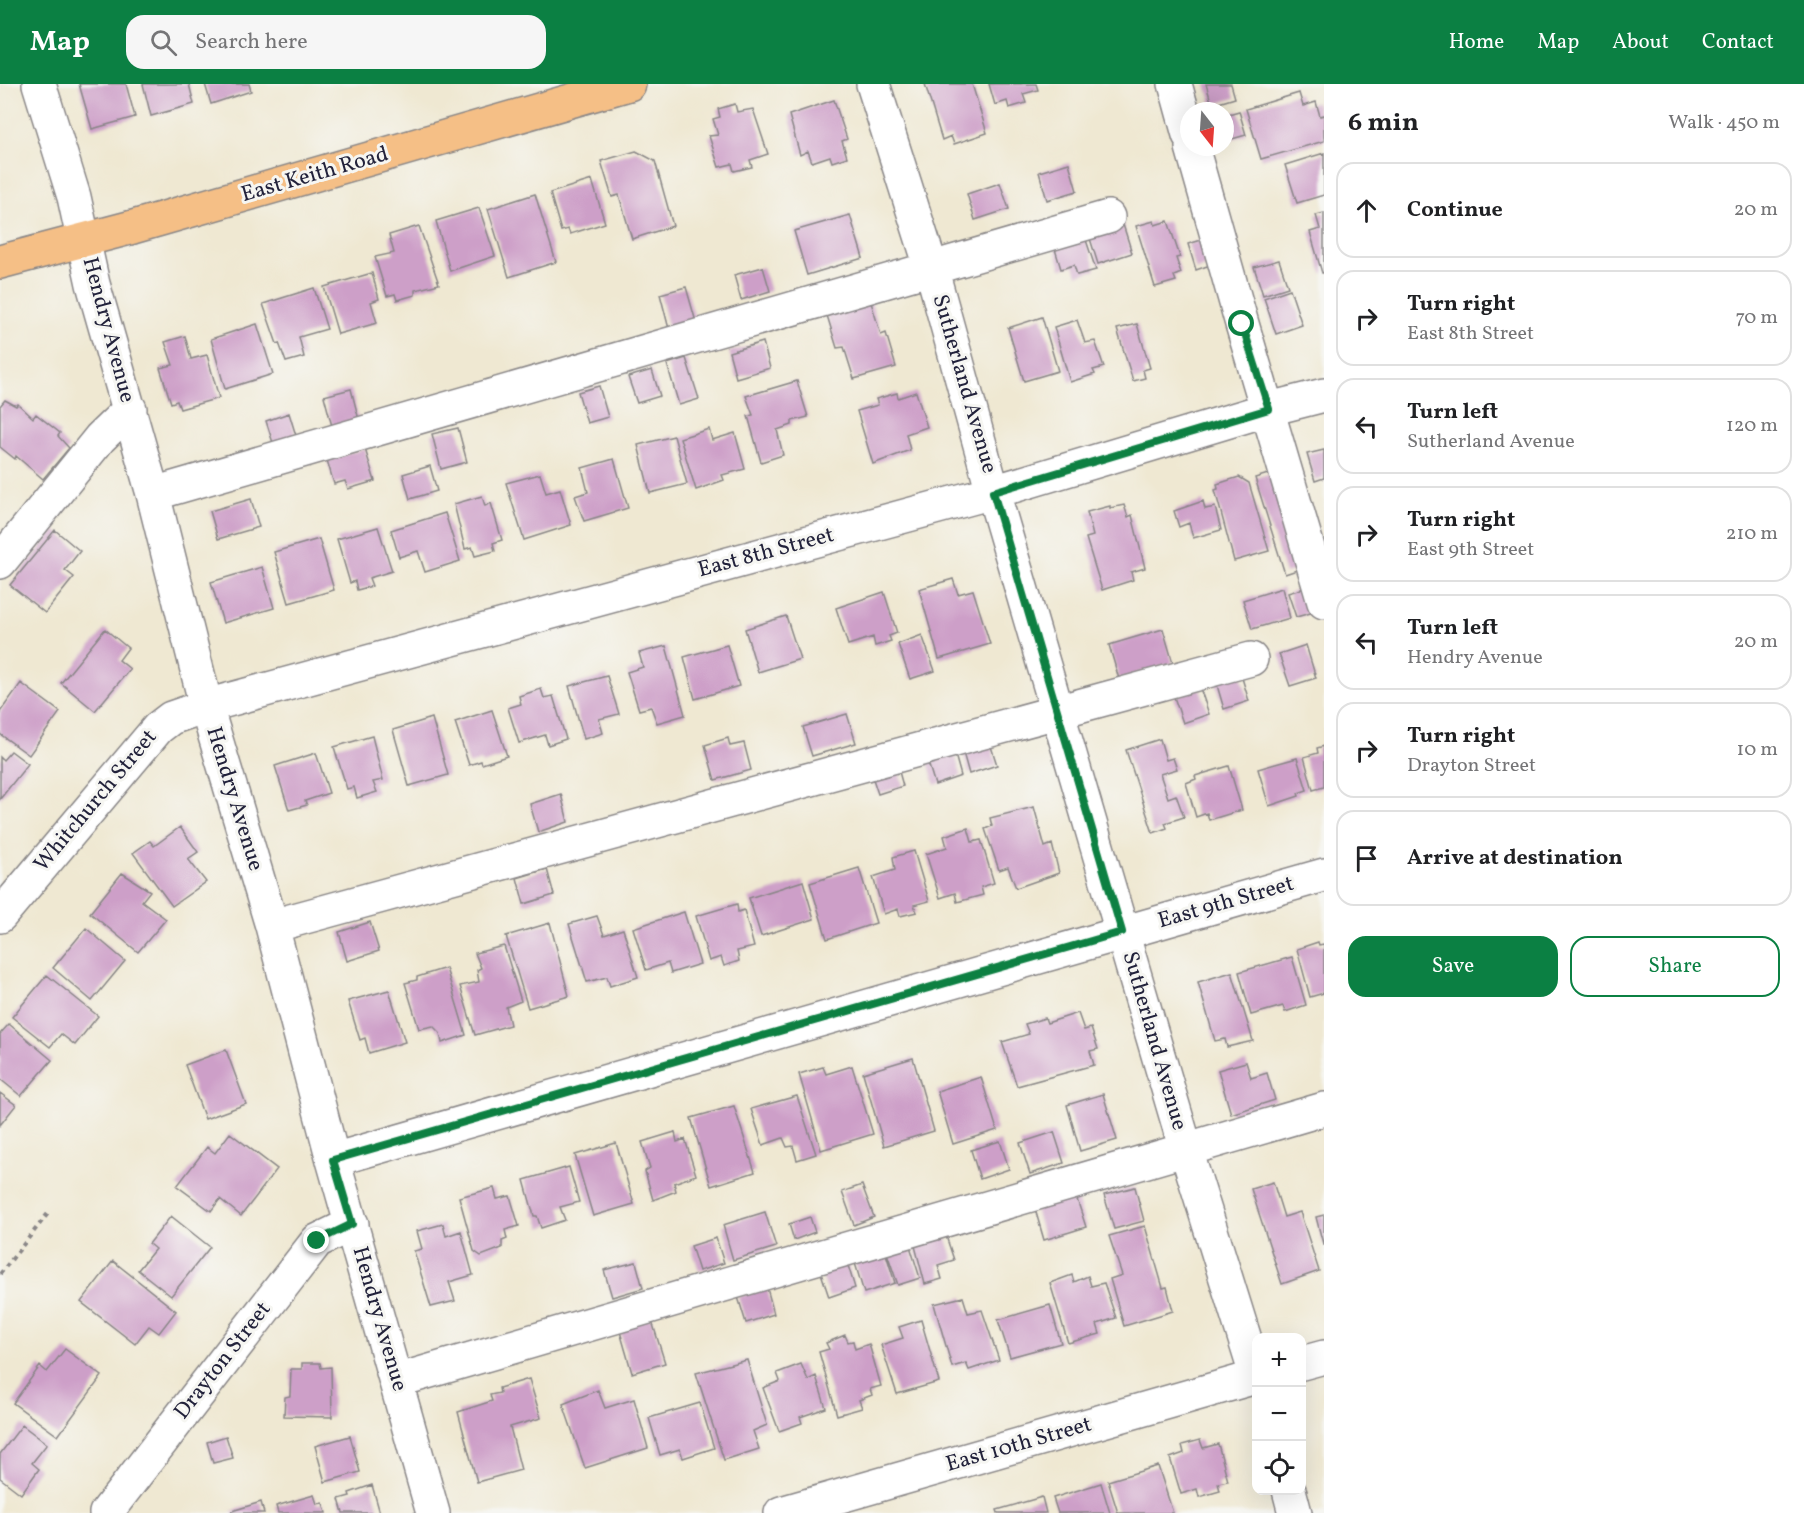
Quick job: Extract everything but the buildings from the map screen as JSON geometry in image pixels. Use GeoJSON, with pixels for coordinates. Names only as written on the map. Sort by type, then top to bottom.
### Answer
{"type":"FeatureCollection","features":[{"type":"Feature","properties":{"kind":"main road","name":"East Keith Road"},"geometry":{"type":"LineString","coordinates":[[0,262],[628,84]]}},
{"type":"Feature","properties":{"kind":"street","name":"Hendry Avenue"},"geometry":{"type":"LineString","coordinates":[[39,84],[74,197],[93,284],[153,494],[206,706],[272,926],[333,1160],[433,1513]]}},
{"type":"Feature","properties":{"kind":"street","name":"Sutherland Avenue"},"geometry":{"type":"LineString","coordinates":[[873,84],[931,267],[993,492],[1186,1150],[1252,1360]]}},
{"type":"Feature","properties":{"kind":"street"},"geometry":{"type":"LineString","coordinates":[[1174,84],[1180,104]]}},
{"type":"Feature","properties":{"kind":"street"},"geometry":{"type":"LineString","coordinates":[[1195,156],[1324,602]]}},
{"type":"Feature","properties":{"kind":"street"},"geometry":{"type":"LineString","coordinates":[[153,494],[1108,217]]}},
{"type":"Feature","properties":{"kind":"street","name":"East 8th Street"},"geometry":{"type":"LineString","coordinates":[[206,706],[993,492],[1269,409],[1324,395]]}},
{"type":"Feature","properties":{"kind":"street"},"geometry":{"type":"LineString","coordinates":[[0,562],[100,438],[130,409]]}},
{"type":"Feature","properties":{"kind":"street"},"geometry":{"type":"LineString","coordinates":[[272,926],[1251,659]]}},
{"type":"Feature","properties":{"kind":"street","name":"Whitchurch Street"},"geometry":{"type":"LineString","coordinates":[[0,916],[10,882],[158,728],[171,718],[206,706]]}},
{"type":"Feature","properties":{"kind":"street","name":"East 9th Street"},"geometry":{"type":"LineString","coordinates":[[333,1160],[1324,875]]}},
{"type":"Feature","properties":{"kind":"street"},"geometry":{"type":"LineString","coordinates":[[396,1381],[1324,1109]]}},
{"type":"Feature","properties":{"kind":"street","name":"Drayton Street"},"geometry":{"type":"LineString","coordinates":[[106,1513],[317,1241],[352,1224]]}},
{"type":"Feature","properties":{"kind":"street"},"geometry":{"type":"LineString","coordinates":[[1306,1362],[1324,1357]]}},
{"type":"Feature","properties":{"kind":"street","name":"East 10th Street"},"geometry":{"type":"LineString","coordinates":[[781,1513],[1252,1377]]}},
{"type":"Feature","properties":{"kind":"street"},"geometry":{"type":"LineString","coordinates":[[1290,1495],[1295,1513]]}},
{"type":"Feature","properties":{"kind":"path"},"geometry":{"type":"LineString","coordinates":[[0,1274],[50,1211]]}},
{"type":"Feature","properties":{"kind":"route"},"geometry":{"type":"LineString","coordinates":[[317,1241],[352,1224],[333,1160],[1122,932],[993,492],[1269,409],[1242,324]]}}]}
